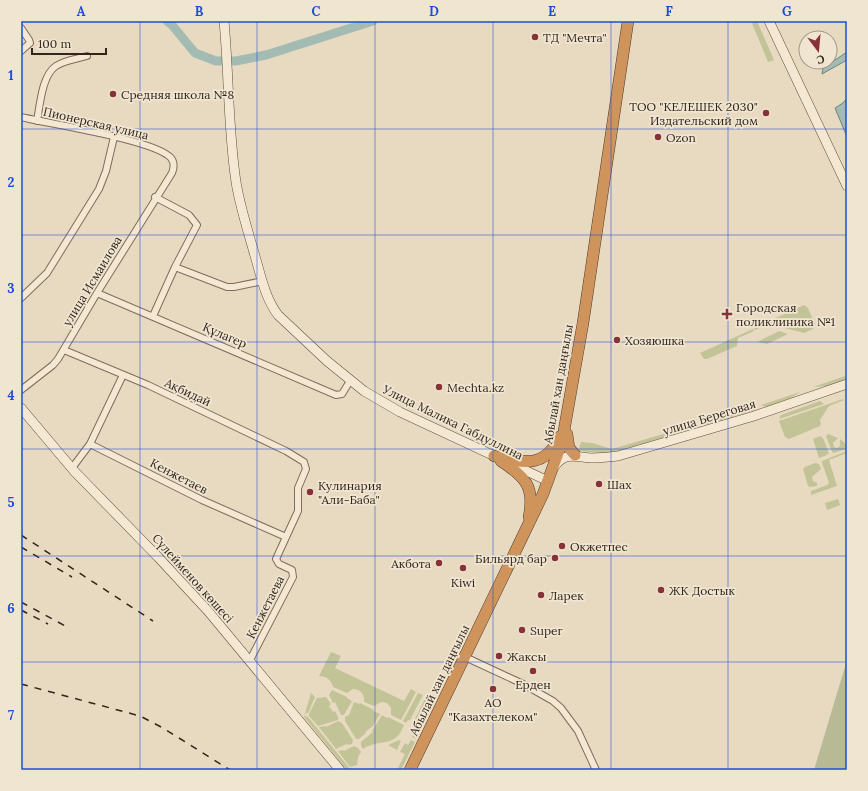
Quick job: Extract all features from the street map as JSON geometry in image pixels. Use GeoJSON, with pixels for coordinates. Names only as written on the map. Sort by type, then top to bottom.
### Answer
{"type":"FeatureCollection","features":[{"type":"Feature","properties":{"kind":"highway","name":"Абылай хан даңғылы"},"geometry":{"type":"LineString","coordinates":[[411,769],[524,533],[544,479],[553,468],[564,436],[583,324],[628,21]]}},
{"type":"Feature","properties":{"kind":"highway"},"geometry":{"type":"LineString","coordinates":[[567,417],[568,445],[570,451],[575,455]]}},
{"type":"Feature","properties":{"kind":"highway"},"geometry":{"type":"LineString","coordinates":[[494,456],[524,462],[532,462],[541,459],[554,448],[567,417]]}},
{"type":"Feature","properties":{"kind":"highway"},"geometry":{"type":"LineString","coordinates":[[494,456],[520,474],[528,486],[530,508],[524,533]]}},
{"type":"Feature","properties":{"kind":"street","name":"Улица Малика Габдуллина"},"geometry":{"type":"LineString","coordinates":[[224,21],[231,133],[236,182],[240,203],[263,281],[269,300],[278,315],[350,381],[364,391],[394,408],[544,479]]}},
{"type":"Feature","properties":{"kind":"street"},"geometry":{"type":"LineString","coordinates":[[769,21],[847,186]]}},
{"type":"Feature","properties":{"kind":"street"},"geometry":{"type":"LineString","coordinates":[[21,28],[30,43],[21,51]]}},
{"type":"Feature","properties":{"kind":"street"},"geometry":{"type":"LineString","coordinates":[[37,121],[45,81],[50,72],[62,63],[86,56]]}},
{"type":"Feature","properties":{"kind":"street","name":"Пионерская улица"},"geometry":{"type":"LineString","coordinates":[[21,117],[140,143],[171,158],[174,162],[172,173]]}},
{"type":"Feature","properties":{"kind":"street"},"geometry":{"type":"LineString","coordinates":[[21,298],[47,273],[99,189],[106,171],[114,137]]}},
{"type":"Feature","properties":{"kind":"street","name":"улица Исмаилова"},"geometry":{"type":"LineString","coordinates":[[21,390],[54,365],[172,173]]}},
{"type":"Feature","properties":{"kind":"street"},"geometry":{"type":"LineString","coordinates":[[153,316],[175,267],[197,225],[189,215],[156,197]]}},
{"type":"Feature","properties":{"kind":"street"},"geometry":{"type":"LineString","coordinates":[[175,267],[227,287],[263,281]]}},
{"type":"Feature","properties":{"kind":"street","name":"Құлагер"},"geometry":{"type":"LineString","coordinates":[[97,293],[336,395],[341,395],[344,393],[350,381]]}},
{"type":"Feature","properties":{"kind":"street","name":"Ақбидай"},"geometry":{"type":"LineString","coordinates":[[64,350],[148,385],[280,448],[301,460]]}},
{"type":"Feature","properties":{"kind":"street"},"geometry":{"type":"LineString","coordinates":[[72,468],[90,444],[123,374]]}},
{"type":"Feature","properties":{"kind":"street","name":"улица Береговая"},"geometry":{"type":"LineString","coordinates":[[575,455],[598,458],[618,456],[754,416],[847,384]]}},
{"type":"Feature","properties":{"kind":"street","name":"Сүлейменов көшесі"},"geometry":{"type":"LineString","coordinates":[[21,408],[72,468],[187,588],[250,660],[340,770]]}},
{"type":"Feature","properties":{"kind":"street","name":"Кенжетаев"},"geometry":{"type":"LineString","coordinates":[[90,444],[202,500],[286,537]]}},
{"type":"Feature","properties":{"kind":"street"},"geometry":{"type":"LineString","coordinates":[[553,468],[562,458],[575,455]]}},
{"type":"Feature","properties":{"kind":"street","name":"Кенжетаева"},"geometry":{"type":"LineString","coordinates":[[250,660],[293,577],[292,570],[279,564],[276,561],[276,557],[298,511],[298,488],[306,469],[304,462],[301,460]]}},
{"type":"Feature","properties":{"kind":"street"},"geometry":{"type":"LineString","coordinates":[[465,657],[523,684],[553,701],[561,708],[578,731],[596,770]]}},
{"type":"Feature","properties":{"kind":"green space"},"geometry":{"type":"Polygon","coordinates":[[[751,21],[757,21],[774,60],[768,62],[751,21]]]}},
{"type":"Feature","properties":{"kind":"green space"},"geometry":{"type":"Polygon","coordinates":[[[804,305],[808,308],[815,324],[813,329],[804,333],[773,325],[772,323],[755,330],[754,328],[804,305]]]}},
{"type":"Feature","properties":{"kind":"green space"},"geometry":{"type":"Polygon","coordinates":[[[753,329],[754,331],[738,338],[737,346],[707,359],[704,359],[700,353],[753,329]]]}},
{"type":"Feature","properties":{"kind":"green space"},"geometry":{"type":"Polygon","coordinates":[[[779,331],[788,334],[767,344],[757,342],[779,331]]]}},
{"type":"Feature","properties":{"kind":"green space"},"geometry":{"type":"Polygon","coordinates":[[[845,376],[845,380],[826,386],[813,387],[845,376]]]}},
{"type":"Feature","properties":{"kind":"green space"},"geometry":{"type":"Polygon","coordinates":[[[800,392],[791,398],[766,407],[761,405],[800,392]]]}},
{"type":"Feature","properties":{"kind":"green space"},"geometry":{"type":"Polygon","coordinates":[[[843,399],[844,400],[829,406],[820,420],[820,426],[789,439],[785,437],[779,421],[843,399]]]}},
{"type":"Feature","properties":{"kind":"green space"},"geometry":{"type":"Polygon","coordinates":[[[820,401],[824,404],[779,419],[781,415],[820,401]]]}},
{"type":"Feature","properties":{"kind":"green space"},"geometry":{"type":"Polygon","coordinates":[[[757,407],[755,410],[705,425],[700,423],[757,407]]]}},
{"type":"Feature","properties":{"kind":"green space"},"geometry":{"type":"Polygon","coordinates":[[[694,425],[692,429],[611,453],[578,451],[581,442],[592,443],[612,449],[694,425]]]}},
{"type":"Feature","properties":{"kind":"green space"},"geometry":{"type":"Polygon","coordinates":[[[828,434],[838,438],[833,443],[834,447],[837,448],[840,446],[840,439],[844,442],[846,447],[845,449],[834,453],[832,452],[826,436],[828,434]]]}},
{"type":"Feature","properties":{"kind":"green space"},"geometry":{"type":"Polygon","coordinates":[[[820,436],[823,438],[829,453],[819,458],[813,439],[820,436]]]}},
{"type":"Feature","properties":{"kind":"green space"},"geometry":{"type":"Polygon","coordinates":[[[847,451],[847,453],[829,460],[837,486],[811,495],[811,491],[829,483],[822,461],[847,451]]]}},
{"type":"Feature","properties":{"kind":"green space"},"geometry":{"type":"Polygon","coordinates":[[[815,463],[819,464],[821,469],[812,477],[813,481],[817,483],[817,486],[810,487],[808,486],[803,469],[815,463]]]}},
{"type":"Feature","properties":{"kind":"green space"},"geometry":{"type":"Polygon","coordinates":[[[838,499],[840,505],[827,510],[825,503],[838,499]]]}},
{"type":"Feature","properties":{"kind":"green space"},"geometry":{"type":"Polygon","coordinates":[[[331,652],[341,656],[335,668],[404,701],[411,689],[416,692],[401,720],[391,715],[391,708],[387,703],[381,702],[374,706],[364,702],[362,692],[353,689],[347,693],[333,687],[330,680],[319,676],[331,652]]]}},
{"type":"Feature","properties":{"kind":"green space"},"geometry":{"type":"Polygon","coordinates":[[[847,660],[847,770],[814,770],[847,660]]]}},
{"type":"Feature","properties":{"kind":"green space"},"geometry":{"type":"Polygon","coordinates":[[[332,690],[352,701],[344,715],[341,715],[335,702],[333,703],[329,695],[332,690]]]}},
{"type":"Feature","properties":{"kind":"green space"},"geometry":{"type":"Polygon","coordinates":[[[311,693],[315,697],[308,713],[305,714],[311,693]]]}},
{"type":"Feature","properties":{"kind":"green space"},"geometry":{"type":"Polygon","coordinates":[[[418,693],[423,695],[410,720],[406,723],[403,721],[418,693]]]}},
{"type":"Feature","properties":{"kind":"green space"},"geometry":{"type":"Polygon","coordinates":[[[326,697],[331,704],[329,706],[333,712],[335,711],[338,720],[318,726],[309,714],[317,698],[326,697]]]}},
{"type":"Feature","properties":{"kind":"green space"},"geometry":{"type":"Polygon","coordinates":[[[426,697],[435,702],[416,739],[412,737],[418,725],[413,723],[426,697]]]}},
{"type":"Feature","properties":{"kind":"green space"},"geometry":{"type":"Polygon","coordinates":[[[354,702],[360,703],[380,714],[373,726],[359,739],[356,739],[345,721],[345,717],[349,715],[354,702]]]}},
{"type":"Feature","properties":{"kind":"green space"},"geometry":{"type":"Polygon","coordinates":[[[305,715],[351,770],[347,770],[304,717],[305,715]]]}},
{"type":"Feature","properties":{"kind":"green space"},"geometry":{"type":"Polygon","coordinates":[[[382,715],[404,725],[400,733],[393,739],[371,745],[363,749],[361,742],[373,732],[372,731],[382,715]]]}},
{"type":"Feature","properties":{"kind":"green space"},"geometry":{"type":"Polygon","coordinates":[[[338,721],[342,723],[353,740],[352,744],[347,744],[336,749],[319,727],[326,727],[338,721]]]}},
{"type":"Feature","properties":{"kind":"green space"},"geometry":{"type":"Polygon","coordinates":[[[399,740],[401,741],[397,750],[388,745],[399,740]]]}},
{"type":"Feature","properties":{"kind":"green space"},"geometry":{"type":"Polygon","coordinates":[[[411,740],[415,742],[401,770],[397,770],[405,754],[400,752],[405,743],[408,745],[411,740]]]}},
{"type":"Feature","properties":{"kind":"green space"},"geometry":{"type":"Polygon","coordinates":[[[354,746],[361,752],[358,757],[357,765],[350,767],[338,751],[344,751],[354,746]]]}},
{"type":"Feature","properties":{"kind":"shaded area"},"geometry":{"type":"Polygon","coordinates":[[[847,52],[847,60],[838,65],[838,58],[847,52]]]}},
{"type":"Feature","properties":{"kind":"shaded area"},"geometry":{"type":"Polygon","coordinates":[[[823,70],[829,70],[822,74],[823,70]]]}},
{"type":"Feature","properties":{"kind":"shaded area"},"geometry":{"type":"Polygon","coordinates":[[[847,98],[847,137],[835,108],[843,103],[847,98]]]}},
{"type":"Feature","properties":{"kind":"waterway"},"geometry":{"type":"LineString","coordinates":[[167,21],[195,53],[216,61],[236,61],[266,55],[373,21]]}},
{"type":"Feature","properties":{"kind":"railway"},"geometry":{"type":"LineString","coordinates":[[21,535],[153,621]]}},
{"type":"Feature","properties":{"kind":"railway"},"geometry":{"type":"LineString","coordinates":[[21,547],[72,577]]}},
{"type":"Feature","properties":{"kind":"railway"},"geometry":{"type":"LineString","coordinates":[[21,602],[69,628]]}},
{"type":"Feature","properties":{"kind":"railway"},"geometry":{"type":"LineString","coordinates":[[21,610],[48,624]]}},
{"type":"Feature","properties":{"kind":"railway"},"geometry":{"type":"LineString","coordinates":[[21,684],[140,716],[163,728],[230,770]]}},
{"type":"Feature","properties":{"kind":"place","name":"ТД \"Мечта\""},"geometry":{"type":"Point","coordinates":[535,37]}},
{"type":"Feature","properties":{"kind":"place","name":"Средняя школа №8"},"geometry":{"type":"Point","coordinates":[113,94]}},
{"type":"Feature","properties":{"kind":"place","name":"ТОО \"КЕЛЕШЕК 2030\" Издательский дом"},"geometry":{"type":"Point","coordinates":[766,113]}},
{"type":"Feature","properties":{"kind":"place","name":"Ozon"},"geometry":{"type":"Point","coordinates":[658,137]}},
{"type":"Feature","properties":{"kind":"place","name":"Городская поликлиника №1"},"geometry":{"type":"Point","coordinates":[727,314]}},
{"type":"Feature","properties":{"kind":"place","name":"Хозяюшка"},"geometry":{"type":"Point","coordinates":[617,340]}},
{"type":"Feature","properties":{"kind":"place","name":"Mechta.kz"},"geometry":{"type":"Point","coordinates":[439,387]}},
{"type":"Feature","properties":{"kind":"place","name":"Шах"},"geometry":{"type":"Point","coordinates":[599,484]}},
{"type":"Feature","properties":{"kind":"place","name":"Кулинария \"Али-Баба\""},"geometry":{"type":"Point","coordinates":[310,492]}},
{"type":"Feature","properties":{"kind":"place","name":"Окжетпес"},"geometry":{"type":"Point","coordinates":[562,546]}},
{"type":"Feature","properties":{"kind":"place","name":"Бильярд бар"},"geometry":{"type":"Point","coordinates":[555,558]}},
{"type":"Feature","properties":{"kind":"place","name":"Акбота"},"geometry":{"type":"Point","coordinates":[439,563]}},
{"type":"Feature","properties":{"kind":"place","name":"Kiwi"},"geometry":{"type":"Point","coordinates":[463,568]}},
{"type":"Feature","properties":{"kind":"place","name":"ЖК Достык"},"geometry":{"type":"Point","coordinates":[661,590]}},
{"type":"Feature","properties":{"kind":"place","name":"Ларек"},"geometry":{"type":"Point","coordinates":[541,595]}},
{"type":"Feature","properties":{"kind":"place","name":"Super"},"geometry":{"type":"Point","coordinates":[522,630]}},
{"type":"Feature","properties":{"kind":"place","name":"Жаксы"},"geometry":{"type":"Point","coordinates":[499,656]}},
{"type":"Feature","properties":{"kind":"place","name":"Ерден"},"geometry":{"type":"Point","coordinates":[533,671]}},
{"type":"Feature","properties":{"kind":"place","name":"АО \"Казахтелеком\""},"geometry":{"type":"Point","coordinates":[493,689]}}]}
